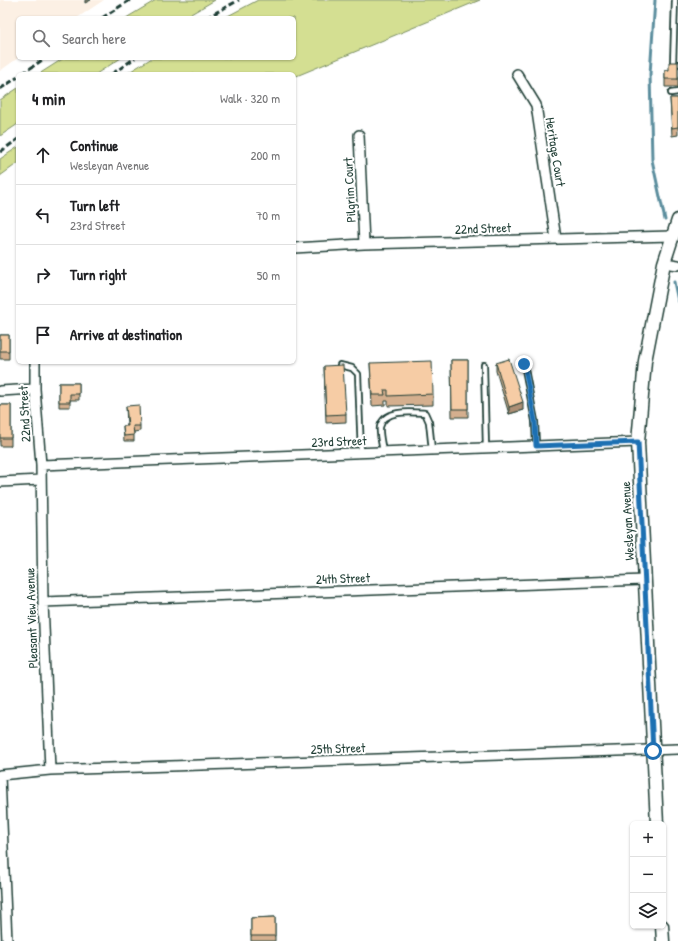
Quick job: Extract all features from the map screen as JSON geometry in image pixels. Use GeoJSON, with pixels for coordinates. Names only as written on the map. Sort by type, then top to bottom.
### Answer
{"type":"FeatureCollection","features":[{"type":"Feature","properties":{"kind":"street","name":"Heritage Court"},"geometry":{"type":"LineString","coordinates":[[517,74],[536,105],[556,239]]}},
{"type":"Feature","properties":{"kind":"street","name":"Pilgrim Court"},"geometry":{"type":"LineString","coordinates":[[359,135],[364,244]]}},
{"type":"Feature","properties":{"kind":"street","name":"Wesleyan Avenue"},"geometry":{"type":"LineString","coordinates":[[657,821],[638,442],[645,361],[664,263],[678,220]]}},
{"type":"Feature","properties":{"kind":"street","name":"22nd Street"},"geometry":{"type":"LineString","coordinates":[[296,248],[364,244],[672,236]]}},
{"type":"Feature","properties":{"kind":"street"},"geometry":{"type":"LineString","coordinates":[[664,263],[678,265]]}},
{"type":"Feature","properties":{"kind":"street","name":"22nd Street"},"geometry":{"type":"LineString","coordinates":[[35,364],[35,390],[40,465]]}},
{"type":"Feature","properties":{"kind":"street"},"geometry":{"type":"LineString","coordinates":[[0,391],[35,390]]}},
{"type":"Feature","properties":{"kind":"street","name":"23rd Street"},"geometry":{"type":"LineString","coordinates":[[40,465],[638,442]]}},
{"type":"Feature","properties":{"kind":"street","name":"Pleasant View Avenue"},"geometry":{"type":"LineString","coordinates":[[40,465],[43,602],[50,770]]}},
{"type":"Feature","properties":{"kind":"street"},"geometry":{"type":"LineString","coordinates":[[0,482],[41,480]]}},
{"type":"Feature","properties":{"kind":"street","name":"24th Street"},"geometry":{"type":"LineString","coordinates":[[43,602],[644,580]]}},
{"type":"Feature","properties":{"kind":"street","name":"25th Street"},"geometry":{"type":"LineString","coordinates":[[0,776],[50,770],[678,749]]}},
{"type":"Feature","properties":{"kind":"street"},"geometry":{"type":"LineString","coordinates":[[0,776],[7,941]]}},
{"type":"Feature","properties":{"kind":"street"},"geometry":{"type":"LineString","coordinates":[[662,929],[663,941]]}},
{"type":"Feature","properties":{"kind":"lane"},"geometry":{"type":"LineString","coordinates":[[675,0],[672,64],[678,64]]}},
{"type":"Feature","properties":{"kind":"lane"},"geometry":{"type":"LineString","coordinates":[[671,93],[678,92]]}},
{"type":"Feature","properties":{"kind":"lane"},"geometry":{"type":"LineString","coordinates":[[524,364],[535,421],[536,446]]}},
{"type":"Feature","properties":{"kind":"lane"},"geometry":{"type":"LineString","coordinates":[[484,365],[486,448]]}},
{"type":"Feature","properties":{"kind":"lane"},"geometry":{"type":"LineString","coordinates":[[340,366],[352,368],[358,374],[361,453]]}},
{"type":"Feature","properties":{"kind":"lane"},"geometry":{"type":"LineString","coordinates":[[383,452],[380,428],[383,419],[390,414],[411,412],[425,413],[429,422],[432,450]]}},
{"type":"Feature","properties":{"kind":"shaded area"},"geometry":{"type":"Polygon","coordinates":[[[0,0],[104,0],[80,16],[16,16],[16,59],[0,71],[0,0]]]}},
{"type":"Feature","properties":{"kind":"green space"},"geometry":{"type":"Polygon","coordinates":[[[156,0],[215,0],[187,16],[129,16],[156,0]]]}},
{"type":"Feature","properties":{"kind":"green space"},"geometry":{"type":"Polygon","coordinates":[[[258,0],[480,0],[296,76],[296,72],[129,72],[149,60],[296,60],[296,16],[228,16],[258,0]]]}},
{"type":"Feature","properties":{"kind":"green space"},"geometry":{"type":"Polygon","coordinates":[[[61,60],[118,60],[99,72],[42,72],[61,60]]]}},
{"type":"Feature","properties":{"kind":"green space"},"geometry":{"type":"Polygon","coordinates":[[[16,89],[16,125],[0,136],[0,100],[16,89]]]}},
{"type":"Feature","properties":{"kind":"green space"},"geometry":{"type":"Polygon","coordinates":[[[16,148],[16,164],[0,176],[0,159],[16,148]]]}},
{"type":"Feature","properties":{"kind":"building"},"geometry":{"type":"Polygon","coordinates":[[[669,62],[678,62],[678,79],[665,79],[665,70],[669,70],[669,62]]]}},
{"type":"Feature","properties":{"kind":"building"},"geometry":{"type":"Polygon","coordinates":[[[670,98],[678,98],[678,127],[672,128],[670,98]]]}},
{"type":"Feature","properties":{"kind":"building"},"geometry":{"type":"Polygon","coordinates":[[[0,335],[9,335],[9,351],[0,351],[0,335]]]}},
{"type":"Feature","properties":{"kind":"building"},"geometry":{"type":"Polygon","coordinates":[[[509,359],[523,402],[509,407],[496,363],[509,359]]]}},
{"type":"Feature","properties":{"kind":"building"},"geometry":{"type":"Polygon","coordinates":[[[451,360],[468,360],[468,409],[452,409],[451,360]]]}},
{"type":"Feature","properties":{"kind":"building"},"geometry":{"type":"Polygon","coordinates":[[[432,361],[433,394],[388,396],[388,390],[384,390],[385,395],[372,395],[370,363],[432,361]]]}},
{"type":"Feature","properties":{"kind":"building"},"geometry":{"type":"Polygon","coordinates":[[[343,365],[346,414],[326,415],[324,366],[343,365]]]}},
{"type":"Feature","properties":{"kind":"building"},"geometry":{"type":"Polygon","coordinates":[[[59,383],[79,383],[79,394],[70,394],[70,402],[59,402],[59,383]]]}},
{"type":"Feature","properties":{"kind":"building"},"geometry":{"type":"Polygon","coordinates":[[[0,405],[11,405],[11,438],[0,438],[0,405]]]}},
{"type":"Feature","properties":{"kind":"building"},"geometry":{"type":"Polygon","coordinates":[[[139,405],[140,426],[133,426],[134,435],[124,436],[123,426],[128,426],[126,406],[139,405]]]}},
{"type":"Feature","properties":{"kind":"building"},"geometry":{"type":"Polygon","coordinates":[[[275,917],[275,936],[251,936],[251,918],[275,917]]]}},
{"type":"Feature","properties":{"kind":"waterway"},"geometry":{"type":"LineString","coordinates":[[655,0],[650,74],[652,160],[665,220]]}},
{"type":"Feature","properties":{"kind":"waterway"},"geometry":{"type":"LineString","coordinates":[[674,282],[678,301]]}},
{"type":"Feature","properties":{"kind":"railway"},"geometry":{"type":"LineString","coordinates":[[105,16],[130,0]]}},
{"type":"Feature","properties":{"kind":"railway"},"geometry":{"type":"LineString","coordinates":[[210,16],[239,0]]}},
{"type":"Feature","properties":{"kind":"railway"},"geometry":{"type":"LineString","coordinates":[[25,72],[42,60]]}},
{"type":"Feature","properties":{"kind":"railway"},"geometry":{"type":"LineString","coordinates":[[115,72],[132,60]]}},
{"type":"Feature","properties":{"kind":"railway"},"geometry":{"type":"LineString","coordinates":[[0,89],[16,78]]}},
{"type":"Feature","properties":{"kind":"railway"},"geometry":{"type":"LineString","coordinates":[[0,152],[16,140]]}},
{"type":"Feature","properties":{"kind":"route"},"geometry":{"type":"LineString","coordinates":[[524,364],[535,421],[536,446],[638,442],[653,751]]}}]}
